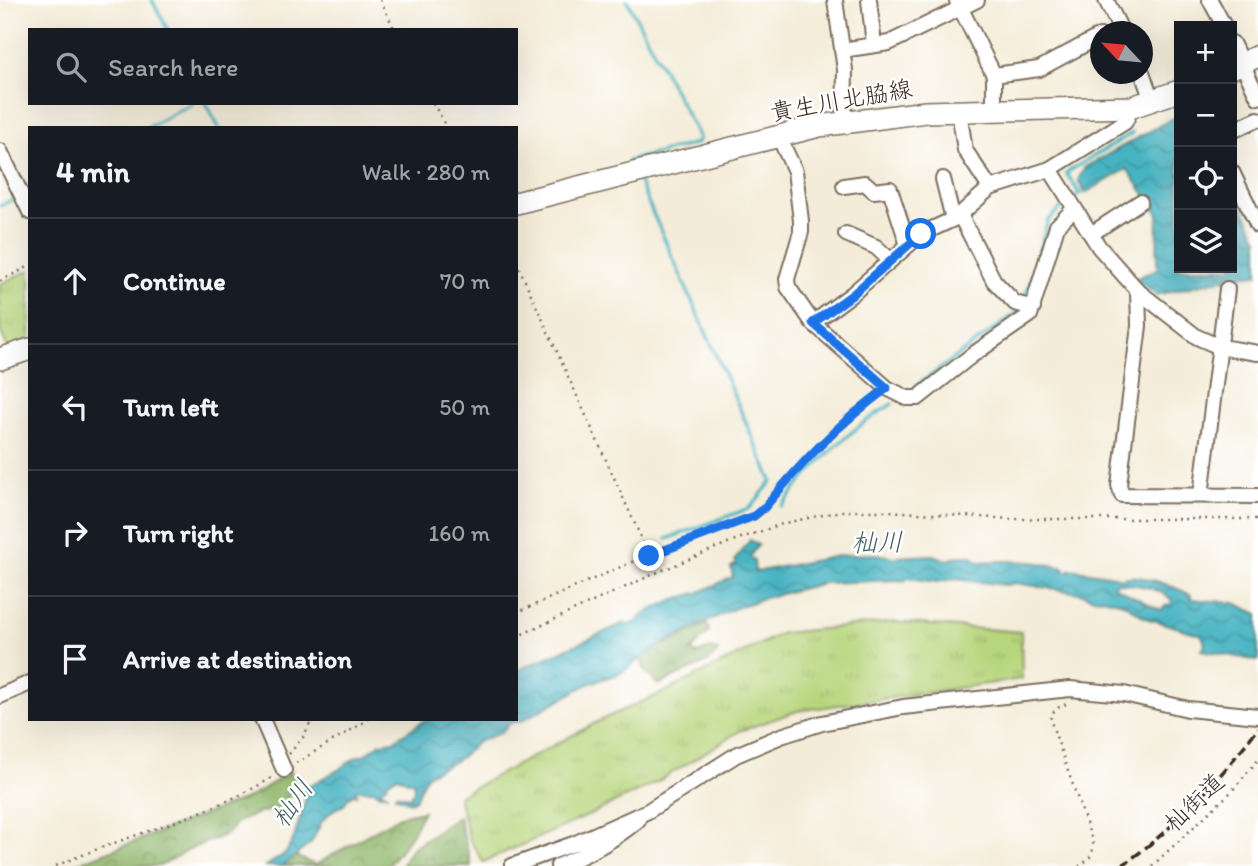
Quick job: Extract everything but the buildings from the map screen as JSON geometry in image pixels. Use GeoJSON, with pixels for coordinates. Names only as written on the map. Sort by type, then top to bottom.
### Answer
{"type":"FeatureCollection","features":[{"type":"Feature","properties":{"kind":"main road","name":"貴生川北脇線"},"geometry":{"type":"LineString","coordinates":[[518,202],[844,122],[959,111],[1053,111],[1142,104],[1174,93]]}},
{"type":"Feature","properties":{"kind":"main road"},"geometry":{"type":"LineString","coordinates":[[0,359],[28,350]]}},
{"type":"Feature","properties":{"kind":"street"},"geometry":{"type":"LineString","coordinates":[[835,0],[845,70],[844,122]]}},
{"type":"Feature","properties":{"kind":"street"},"geometry":{"type":"LineString","coordinates":[[869,0],[874,45]]}},
{"type":"Feature","properties":{"kind":"street"},"geometry":{"type":"LineString","coordinates":[[842,50],[890,43],[958,4],[976,0]]}},
{"type":"Feature","properties":{"kind":"street"},"geometry":{"type":"LineString","coordinates":[[1106,0],[1113,21]]}},
{"type":"Feature","properties":{"kind":"street"},"geometry":{"type":"LineString","coordinates":[[1210,0],[1221,21]]}},
{"type":"Feature","properties":{"kind":"street"},"geometry":{"type":"LineString","coordinates":[[958,4],[994,75],[994,110]]}},
{"type":"Feature","properties":{"kind":"street"},"geometry":{"type":"LineString","coordinates":[[994,75],[1040,69],[1090,42]]}},
{"type":"Feature","properties":{"kind":"street"},"geometry":{"type":"LineString","coordinates":[[1244,63],[1258,97]]}},
{"type":"Feature","properties":{"kind":"street"},"geometry":{"type":"LineString","coordinates":[[813,323],[852,295],[921,234],[956,217],[990,188],[1050,169],[1125,122],[1142,104],[1143,84]]}},
{"type":"Feature","properties":{"kind":"street"},"geometry":{"type":"LineString","coordinates":[[959,111],[965,150],[990,188]]}},
{"type":"Feature","properties":{"kind":"street"},"geometry":{"type":"LineString","coordinates":[[1237,129],[1258,119]]}},
{"type":"Feature","properties":{"kind":"street"},"geometry":{"type":"LineString","coordinates":[[779,136],[795,171],[801,221],[801,232],[787,279],[788,287],[813,323],[887,388],[907,398],[918,398],[971,356],[1030,315],[1057,226],[1071,203]]}},
{"type":"Feature","properties":{"kind":"street"},"geometry":{"type":"LineString","coordinates":[[0,151],[28,208]]}},
{"type":"Feature","properties":{"kind":"street"},"geometry":{"type":"LineString","coordinates":[[1050,169],[1109,260],[1138,291],[1188,332],[1220,347],[1258,354]]}},
{"type":"Feature","properties":{"kind":"street"},"geometry":{"type":"LineString","coordinates":[[943,178],[956,217],[994,281],[1015,303],[1033,308]]}},
{"type":"Feature","properties":{"kind":"street"},"geometry":{"type":"LineString","coordinates":[[1237,182],[1258,226]]}},
{"type":"Feature","properties":{"kind":"street"},"geometry":{"type":"LineString","coordinates":[[845,186],[865,183],[874,191],[890,189],[908,244]]}},
{"type":"Feature","properties":{"kind":"street"},"geometry":{"type":"LineString","coordinates":[[1091,234],[1140,202]]}},
{"type":"Feature","properties":{"kind":"street"},"geometry":{"type":"LineString","coordinates":[[846,234],[876,247],[890,260]]}},
{"type":"Feature","properties":{"kind":"street"},"geometry":{"type":"LineString","coordinates":[[1201,495],[1227,289]]}},
{"type":"Feature","properties":{"kind":"street"},"geometry":{"type":"LineString","coordinates":[[1138,291],[1139,326],[1119,485],[1122,495],[1258,496]]}},
{"type":"Feature","properties":{"kind":"street"},"geometry":{"type":"LineString","coordinates":[[0,696],[28,684]]}},
{"type":"Feature","properties":{"kind":"street"},"geometry":{"type":"LineString","coordinates":[[512,866],[576,843],[648,811],[736,755],[781,736],[822,723],[902,707],[1070,689],[1124,694],[1188,709],[1258,716]]}},
{"type":"Feature","properties":{"kind":"street"},"geometry":{"type":"LineString","coordinates":[[262,721],[282,764]]}},
{"type":"Feature","properties":{"kind":"street"},"geometry":{"type":"LineString","coordinates":[[558,866],[621,835],[648,811]]}},
{"type":"Feature","properties":{"kind":"path"},"geometry":{"type":"LineString","coordinates":[[380,0],[394,28]]}},
{"type":"Feature","properties":{"kind":"path"},"geometry":{"type":"LineString","coordinates":[[434,105],[445,126]]}},
{"type":"Feature","properties":{"kind":"path"},"geometry":{"type":"LineString","coordinates":[[518,265],[649,556]]}},
{"type":"Feature","properties":{"kind":"path"},"geometry":{"type":"LineString","coordinates":[[0,281],[28,267]]}},
{"type":"Feature","properties":{"kind":"path"},"geometry":{"type":"LineString","coordinates":[[518,611],[575,585],[754,516],[765,507],[822,441],[853,413],[887,388]]}},
{"type":"Feature","properties":{"kind":"path"},"geometry":{"type":"LineString","coordinates":[[518,635],[735,540],[785,523],[841,511],[887,511],[1011,519],[1258,519]]}},
{"type":"Feature","properties":{"kind":"path"},"geometry":{"type":"LineString","coordinates":[[1079,866],[1091,856],[1093,843],[1049,719],[1055,709],[1096,691]]}},
{"type":"Feature","properties":{"kind":"path"},"geometry":{"type":"LineString","coordinates":[[56,866],[98,847],[164,825],[250,791],[293,752],[311,721]]}},
{"type":"Feature","properties":{"kind":"path"},"geometry":{"type":"LineString","coordinates":[[282,764],[365,721]]}},
{"type":"Feature","properties":{"kind":"path","name":"杣街道"},"geometry":{"type":"LineString","coordinates":[[1152,866],[1230,792],[1258,760]]}},
{"type":"Feature","properties":{"kind":"green space"},"geometry":{"type":"Polygon","coordinates":[[[28,271],[28,344],[9,351],[0,330],[0,284],[28,271]]]}},
{"type":"Feature","properties":{"kind":"green space"},"geometry":{"type":"Polygon","coordinates":[[[894,622],[1021,632],[1022,679],[797,711],[740,731],[657,782],[483,862],[469,838],[458,796],[603,719],[669,690],[782,633],[894,622]]]}},
{"type":"Feature","properties":{"kind":"green space"},"geometry":{"type":"Polygon","coordinates":[[[707,624],[709,631],[691,651],[697,654],[713,648],[718,651],[708,662],[658,685],[645,671],[640,657],[707,624]]]}},
{"type":"Feature","properties":{"kind":"green space"},"geometry":{"type":"Polygon","coordinates":[[[291,772],[296,784],[283,807],[258,813],[235,823],[229,833],[188,850],[160,866],[70,866],[248,798],[291,772]]]}},
{"type":"Feature","properties":{"kind":"green space"},"geometry":{"type":"Polygon","coordinates":[[[423,811],[411,835],[388,866],[277,866],[293,855],[315,865],[400,816],[423,811]]]}},
{"type":"Feature","properties":{"kind":"green space"},"geometry":{"type":"Polygon","coordinates":[[[459,816],[471,866],[401,866],[412,848],[459,816]]]}},
{"type":"Feature","properties":{"kind":"water"},"geometry":{"type":"Polygon","coordinates":[[[1174,118],[1174,273],[1237,273],[1237,195],[1258,239],[1258,274],[1235,276],[1157,295],[1135,279],[1157,269],[1158,213],[1127,169],[1085,193],[1078,180],[1085,167],[1174,118]]]}},
{"type":"Feature","properties":{"kind":"water"},"geometry":{"type":"Polygon","coordinates":[[[750,540],[758,545],[750,556],[754,561],[755,572],[843,555],[877,554],[893,557],[933,555],[948,560],[958,556],[972,556],[978,562],[1033,562],[1065,568],[1064,571],[1070,569],[1121,579],[1146,578],[1191,595],[1191,599],[1235,603],[1258,614],[1258,661],[1202,650],[1205,645],[1202,635],[1146,618],[1124,603],[1080,593],[1015,583],[1006,585],[954,579],[937,582],[908,578],[904,581],[824,583],[761,599],[728,611],[655,648],[621,673],[588,684],[521,721],[510,723],[499,733],[478,742],[457,760],[427,775],[416,799],[410,802],[395,796],[410,797],[414,789],[412,781],[398,776],[388,781],[379,791],[388,794],[357,790],[355,793],[358,795],[353,794],[344,805],[333,810],[322,821],[311,843],[283,866],[266,866],[286,853],[294,838],[306,798],[303,795],[305,788],[381,743],[393,741],[423,721],[518,721],[518,670],[625,623],[628,625],[636,622],[645,613],[674,599],[698,593],[733,577],[731,567],[737,564],[735,560],[750,540]],[[1115,583],[1114,586],[1162,610],[1170,605],[1172,600],[1167,596],[1138,585],[1115,583]]]}},
{"type":"Feature","properties":{"kind":"waterway"},"geometry":{"type":"LineString","coordinates":[[152,0],[167,28]]}},
{"type":"Feature","properties":{"kind":"waterway"},"geometry":{"type":"LineString","coordinates":[[627,0],[699,138],[697,143],[628,161],[629,164]]}},
{"type":"Feature","properties":{"kind":"waterway"},"geometry":{"type":"LineString","coordinates":[[151,126],[189,105]]}},
{"type":"Feature","properties":{"kind":"waterway"},"geometry":{"type":"LineString","coordinates":[[207,105],[218,126]]}},
{"type":"Feature","properties":{"kind":"waterway"},"geometry":{"type":"LineString","coordinates":[[1074,197],[1080,194],[1066,173],[1132,133]]}},
{"type":"Feature","properties":{"kind":"waterway"},"geometry":{"type":"LineString","coordinates":[[639,182],[772,481],[750,508],[667,539]]}},
{"type":"Feature","properties":{"kind":"waterway"},"geometry":{"type":"LineString","coordinates":[[0,206],[17,197]]}},
{"type":"Feature","properties":{"kind":"waterway"},"geometry":{"type":"LineString","coordinates":[[1024,301],[1048,221],[1067,202]]}},
{"type":"Feature","properties":{"kind":"waterway"},"geometry":{"type":"LineString","coordinates":[[915,387],[1022,309]]}},
{"type":"Feature","properties":{"kind":"waterway"},"geometry":{"type":"LineString","coordinates":[[782,506],[832,449],[892,404]]}},
{"type":"Feature","properties":{"kind":"railway"},"geometry":{"type":"LineString","coordinates":[[1121,866],[1160,836],[1195,803],[1258,728]]}},
{"type":"Feature","properties":{"kind":"route"},"geometry":{"type":"LineString","coordinates":[[649,556],[754,516],[765,507],[822,441],[853,413],[887,388],[813,323],[852,295],[921,234]]}},
{"type":"Feature","properties":{"kind":"water label","name":"杣川"},"geometry":{"type":"Point","coordinates":[877,542]}},
{"type":"Feature","properties":{"kind":"water label","name":"杣川"},"geometry":{"type":"Point","coordinates":[292,803]}}]}
